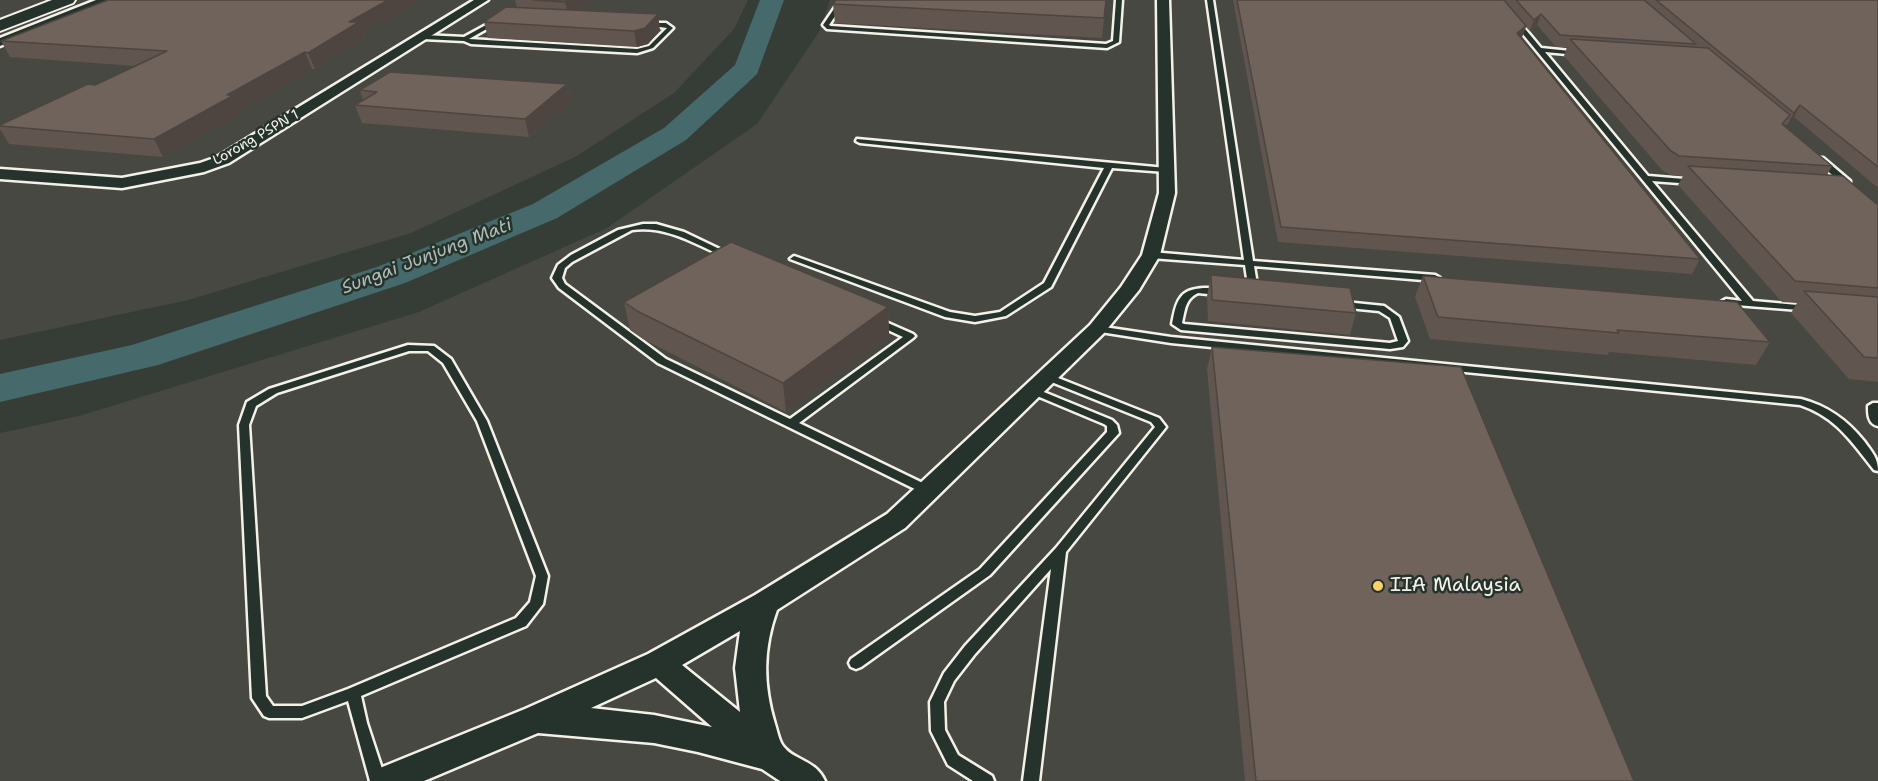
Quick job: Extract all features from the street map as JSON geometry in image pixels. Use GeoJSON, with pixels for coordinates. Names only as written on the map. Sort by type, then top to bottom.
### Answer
{"type":"FeatureCollection","features":[{"type":"Feature","properties":{"kind":"street"},"geometry":{"type":"LineString","coordinates":[[0,14],[38,0]]}},
{"type":"Feature","properties":{"kind":"street"},"geometry":{"type":"LineString","coordinates":[[0,26],[67,0]]}},
{"type":"Feature","properties":{"kind":"street"},"geometry":{"type":"LineString","coordinates":[[0,42],[106,0]]}},
{"type":"Feature","properties":{"kind":"street","name":"Lorong PSPN 1"},"geometry":{"type":"LineString","coordinates":[[0,174],[122,183],[204,167],[223,160],[482,0]]}},
{"type":"Feature","properties":{"kind":"street"},"geometry":{"type":"LineString","coordinates":[[387,781],[536,719],[659,663],[765,603],[896,521],[1097,329],[1129,290],[1151,255],[1167,193],[1163,0]]}},
{"type":"Feature","properties":{"kind":"street"},"geometry":{"type":"LineString","coordinates":[[765,603],[753,638],[750,677],[755,717],[771,757]]}},
{"type":"Feature","properties":{"kind":"street"},"geometry":{"type":"LineString","coordinates":[[659,663],[771,757],[808,781]]}},
{"type":"Feature","properties":{"kind":"street"},"geometry":{"type":"LineString","coordinates":[[536,719],[596,722],[655,729],[713,741],[771,757]]}},
{"type":"Feature","properties":{"kind":"lane"},"geometry":{"type":"LineString","coordinates":[[843,0],[826,25],[829,28],[1107,46],[1116,42],[1119,0]]}},
{"type":"Feature","properties":{"kind":"lane"},"geometry":{"type":"LineString","coordinates":[[1210,0],[1253,296]]}},
{"type":"Feature","properties":{"kind":"lane"},"geometry":{"type":"LineString","coordinates":[[1498,0],[1749,304]]}},
{"type":"Feature","properties":{"kind":"lane"},"geometry":{"type":"LineString","coordinates":[[465,39],[503,18]]}},
{"type":"Feature","properties":{"kind":"lane"},"geometry":{"type":"LineString","coordinates":[[423,37],[465,39],[471,42],[636,51],[651,47],[670,28],[666,25],[643,24]]}},
{"type":"Feature","properties":{"kind":"lane"},"geometry":{"type":"LineString","coordinates":[[1539,50],[1586,53]]}},
{"type":"Feature","properties":{"kind":"lane"},"geometry":{"type":"LineString","coordinates":[[860,141],[1166,170]]}},
{"type":"Feature","properties":{"kind":"lane"},"geometry":{"type":"LineString","coordinates":[[1815,156],[1850,186]]}},
{"type":"Feature","properties":{"kind":"lane"},"geometry":{"type":"LineString","coordinates":[[794,259],[948,315],[975,319],[1003,314],[1047,285],[1109,166]]}},
{"type":"Feature","properties":{"kind":"lane"},"geometry":{"type":"LineString","coordinates":[[1645,178],[1704,182]]}},
{"type":"Feature","properties":{"kind":"lane"},"geometry":{"type":"LineString","coordinates":[[741,261],[667,228],[642,226],[629,228],[567,261],[559,269],[557,278],[562,286],[662,361],[929,491]]}},
{"type":"Feature","properties":{"kind":"lane"},"geometry":{"type":"LineString","coordinates":[[1151,255],[1444,279]]}},
{"type":"Feature","properties":{"kind":"lane"},"geometry":{"type":"LineString","coordinates":[[1197,290],[1253,296],[1380,308],[1394,317],[1403,341],[1399,345],[1390,346],[1188,328],[1177,324],[1187,293],[1197,290]]}},
{"type":"Feature","properties":{"kind":"lane"},"geometry":{"type":"LineString","coordinates":[[1714,301],[1820,310]]}},
{"type":"Feature","properties":{"kind":"lane"},"geometry":{"type":"LineString","coordinates":[[792,423],[910,336],[868,318]]}},
{"type":"Feature","properties":{"kind":"lane"},"geometry":{"type":"LineString","coordinates":[[1097,329],[1171,340],[1802,402],[1835,415],[1878,467]]}},
{"type":"Feature","properties":{"kind":"lane"},"geometry":{"type":"LineString","coordinates":[[408,348],[429,348],[447,361],[482,421],[542,576],[538,595],[536,604],[521,622],[353,693],[302,712],[269,712],[260,698],[244,425],[251,404],[273,391],[408,348]]}},
{"type":"Feature","properties":{"kind":"lane"},"geometry":{"type":"LineString","coordinates":[[986,781],[953,760],[938,730],[937,702],[949,677],[969,650],[1060,551],[1161,427],[1155,420],[1041,384]]}},
{"type":"Feature","properties":{"kind":"lane"},"geometry":{"type":"LineString","coordinates":[[856,663],[985,572],[1113,433],[1112,425],[1108,422],[1041,384]]}},
{"type":"Feature","properties":{"kind":"lane"},"geometry":{"type":"LineString","coordinates":[[1878,406],[1873,406],[1874,418],[1878,423]]}},
{"type":"Feature","properties":{"kind":"lane"},"geometry":{"type":"LineString","coordinates":[[1032,781],[1060,551]]}},
{"type":"Feature","properties":{"kind":"lane"},"geometry":{"type":"LineString","coordinates":[[353,693],[378,781]]}},
{"type":"Feature","properties":{"kind":"shaded area"},"geometry":{"type":"Polygon","coordinates":[[[0,0],[748,0],[734,29],[674,93],[575,157],[411,233],[188,300],[0,340],[0,0]]]}},
{"type":"Feature","properties":{"kind":"shaded area"},"geometry":{"type":"Polygon","coordinates":[[[830,0],[1878,0],[1878,781],[0,781],[0,433],[79,416],[419,312],[607,228],[757,124],[819,32],[830,0]]]}},
{"type":"Feature","properties":{"kind":"building"},"geometry":{"type":"Polygon","coordinates":[[[108,0],[388,0],[349,22],[359,22],[308,53],[305,52],[227,95],[234,95],[154,139],[0,126],[88,84],[95,85],[167,51],[1,41],[108,0]]]}},
{"type":"Feature","properties":{"kind":"building"},"geometry":{"type":"Polygon","coordinates":[[[533,0],[568,0],[565,2],[533,0]]]}},
{"type":"Feature","properties":{"kind":"building"},"geometry":{"type":"Polygon","coordinates":[[[836,0],[1106,0],[1104,18],[833,4],[836,0]]]}},
{"type":"Feature","properties":{"kind":"building"},"geometry":{"type":"Polygon","coordinates":[[[1237,0],[1504,0],[1526,26],[1517,33],[1700,259],[1281,227],[1237,0]]]}},
{"type":"Feature","properties":{"kind":"building"},"geometry":{"type":"Polygon","coordinates":[[[1516,0],[1644,0],[1696,44],[1560,35],[1541,14],[1534,20],[1516,0]]]}},
{"type":"Feature","properties":{"kind":"building"},"geometry":{"type":"Polygon","coordinates":[[[1656,0],[1878,0],[1878,167],[1800,105],[1794,113],[1656,0]]]}},
{"type":"Feature","properties":{"kind":"building"},"geometry":{"type":"Polygon","coordinates":[[[506,7],[658,14],[645,28],[634,31],[484,22],[506,7]]]}},
{"type":"Feature","properties":{"kind":"building"},"geometry":{"type":"Polygon","coordinates":[[[1570,39],[1708,48],[1790,115],[1782,124],[1832,166],[1679,156],[1671,151],[1570,39]]]}},
{"type":"Feature","properties":{"kind":"building"},"geometry":{"type":"Polygon","coordinates":[[[390,72],[567,84],[525,119],[355,105],[377,92],[360,90],[390,72]]]}},
{"type":"Feature","properties":{"kind":"building"},"geometry":{"type":"Polygon","coordinates":[[[1688,166],[1843,176],[1878,205],[1878,288],[1795,281],[1688,166]]]}},
{"type":"Feature","properties":{"kind":"building"},"geometry":{"type":"Polygon","coordinates":[[[731,242],[888,307],[783,383],[637,311],[624,302],[731,242]]]}},
{"type":"Feature","properties":{"kind":"building"},"geometry":{"type":"Polygon","coordinates":[[[1211,275],[1350,288],[1356,313],[1212,300],[1211,275]]]}},
{"type":"Feature","properties":{"kind":"building"},"geometry":{"type":"Polygon","coordinates":[[[1423,276],[1737,302],[1770,342],[1617,330],[1619,333],[1438,317],[1423,276]]]}},
{"type":"Feature","properties":{"kind":"building"},"geometry":{"type":"Polygon","coordinates":[[[1804,291],[1878,297],[1878,358],[1864,357],[1804,291]]]}},
{"type":"Feature","properties":{"kind":"building","name":"IIA Malaysia"},"geometry":{"type":"Polygon","coordinates":[[[1212,347],[1461,367],[1634,781],[1256,781],[1212,347]]]}},
{"type":"Feature","properties":{"kind":"waterway","name":"Sungai Junjung Mati"},"geometry":{"type":"LineString","coordinates":[[0,388],[143,356],[391,275],[545,211],[675,134],[747,68],[772,0]]}},
{"type":"Feature","properties":{"kind":"place","name":"IIA Malaysia"},"geometry":{"type":"Point","coordinates":[1378,586]}}]}
